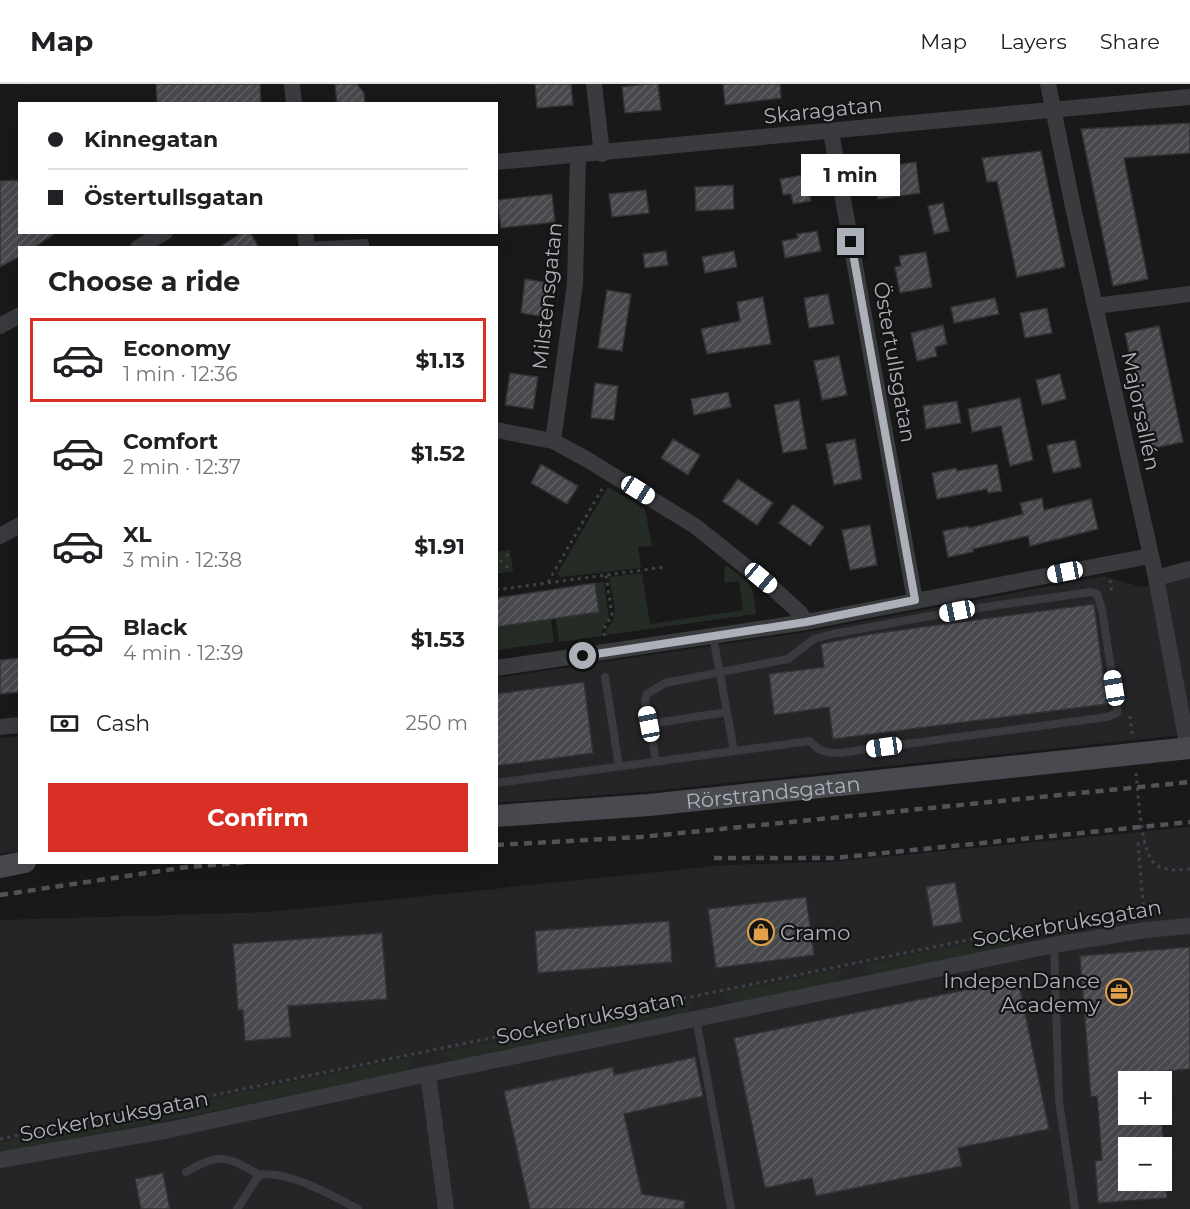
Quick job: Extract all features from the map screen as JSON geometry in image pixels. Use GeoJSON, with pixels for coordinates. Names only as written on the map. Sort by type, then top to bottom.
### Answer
{"type":"FeatureCollection","features":[{"type":"Feature","properties":{"kind":"main road","name":"Rörstrandsgatan"},"geometry":{"type":"LineString","coordinates":[[498,816],[649,805],[1189,748]]}},
{"type":"Feature","properties":{"kind":"main road"},"geometry":{"type":"LineString","coordinates":[[0,867],[18,863]]}},
{"type":"Feature","properties":{"kind":"street"},"geometry":{"type":"LineString","coordinates":[[292,84],[294,102]]}},
{"type":"Feature","properties":{"kind":"street"},"geometry":{"type":"LineString","coordinates":[[594,84],[602,153]]}},
{"type":"Feature","properties":{"kind":"street","name":"Majorsallén"},"geometry":{"type":"LineString","coordinates":[[1048,84],[1156,578],[1189,748]]}},
{"type":"Feature","properties":{"kind":"street","name":"Skaragatan"},"geometry":{"type":"LineString","coordinates":[[498,162],[1190,97]]}},
{"type":"Feature","properties":{"kind":"street","name":"Östertullsgatan"},"geometry":{"type":"LineString","coordinates":[[831,132],[915,600]]}},
{"type":"Feature","properties":{"kind":"street","name":"Milstensgatan"},"geometry":{"type":"LineString","coordinates":[[553,441],[577,262],[578,156]]}},
{"type":"Feature","properties":{"kind":"street"},"geometry":{"type":"LineString","coordinates":[[141,246],[162,234]]}},
{"type":"Feature","properties":{"kind":"street"},"geometry":{"type":"LineString","coordinates":[[1095,306],[1190,294]]}},
{"type":"Feature","properties":{"kind":"street"},"geometry":{"type":"LineString","coordinates":[[0,326],[18,316]]}},
{"type":"Feature","properties":{"kind":"street"},"geometry":{"type":"LineString","coordinates":[[498,430],[553,441],[695,526],[775,590],[806,622]]}},
{"type":"Feature","properties":{"kind":"street"},"geometry":{"type":"LineString","coordinates":[[0,536],[18,526]]}},
{"type":"Feature","properties":{"kind":"street"},"geometry":{"type":"LineString","coordinates":[[498,668],[806,622],[1150,556]]}},
{"type":"Feature","properties":{"kind":"street"},"geometry":{"type":"LineString","coordinates":[[1156,578],[1190,569]]}},
{"type":"Feature","properties":{"kind":"street"},"geometry":{"type":"LineString","coordinates":[[0,727],[18,725]]}},
{"type":"Feature","properties":{"kind":"street","name":"Sockerbruksgatan"},"geometry":{"type":"LineString","coordinates":[[0,1160],[169,1130],[428,1074],[1054,945],[1145,922],[1190,926]]}},
{"type":"Feature","properties":{"kind":"street"},"geometry":{"type":"LineString","coordinates":[[428,1074],[446,1209]]}},
{"type":"Feature","properties":{"kind":"lane"},"geometry":{"type":"LineString","coordinates":[[306,242],[365,243],[365,246]]}},
{"type":"Feature","properties":{"kind":"lane"},"geometry":{"type":"LineString","coordinates":[[498,783],[810,741],[815,748],[825,753],[839,753],[1107,717],[1116,713],[1117,708],[1102,609],[1097,594],[1091,592],[957,611],[814,639],[788,659],[665,683],[647,694],[645,701],[656,761]]}},
{"type":"Feature","properties":{"kind":"lane"},"geometry":{"type":"LineString","coordinates":[[713,636],[734,751]]}},
{"type":"Feature","properties":{"kind":"lane"},"geometry":{"type":"LineString","coordinates":[[605,677],[619,766]]}},
{"type":"Feature","properties":{"kind":"lane"},"geometry":{"type":"LineString","coordinates":[[649,724],[727,712]]}},
{"type":"Feature","properties":{"kind":"lane"},"geometry":{"type":"LineString","coordinates":[[1054,945],[1059,1101],[1075,1209]]}},
{"type":"Feature","properties":{"kind":"lane"},"geometry":{"type":"LineString","coordinates":[[696,1018],[731,1209]]}},
{"type":"Feature","properties":{"kind":"lane"},"geometry":{"type":"LineString","coordinates":[[186,1172],[208,1160],[222,1157],[259,1175],[277,1174],[314,1188],[358,1209]]}},
{"type":"Feature","properties":{"kind":"lane"},"geometry":{"type":"LineString","coordinates":[[237,1209],[259,1175]]}},
{"type":"Feature","properties":{"kind":"path"},"geometry":{"type":"LineString","coordinates":[[547,583],[606,482]]}},
{"type":"Feature","properties":{"kind":"path"},"geometry":{"type":"LineString","coordinates":[[498,590],[665,567]]}},
{"type":"Feature","properties":{"kind":"path"},"geometry":{"type":"LineString","coordinates":[[604,638],[605,627],[612,615],[606,575]]}},
{"type":"Feature","properties":{"kind":"path"},"geometry":{"type":"LineString","coordinates":[[1145,843],[1138,844],[1145,922]]}},
{"type":"Feature","properties":{"kind":"path"},"geometry":{"type":"LineString","coordinates":[[1133,915],[1145,922]]}},
{"type":"Feature","properties":{"kind":"path"},"geometry":{"type":"LineString","coordinates":[[0,1139],[1033,927],[1100,918]]}},
{"type":"Feature","properties":{"kind":"shaded area"},"geometry":{"type":"Polygon","coordinates":[[[608,487],[645,509],[652,546],[638,547],[641,568],[561,577],[557,574],[608,487]]]}},
{"type":"Feature","properties":{"kind":"shaded area"},"geometry":{"type":"Polygon","coordinates":[[[510,550],[513,571],[498,573],[498,552],[510,550]]]}},
{"type":"Feature","properties":{"kind":"shaded area"},"geometry":{"type":"Polygon","coordinates":[[[727,566],[750,585],[756,614],[606,635],[614,613],[609,577],[642,573],[650,624],[743,610],[739,581],[725,583],[724,569],[727,566]]]}},
{"type":"Feature","properties":{"kind":"shaded area"},"geometry":{"type":"Polygon","coordinates":[[[1104,576],[1141,587],[1190,576],[1190,734],[642,792],[498,803],[498,678],[806,632],[1104,576]]]}},
{"type":"Feature","properties":{"kind":"shaded area"},"geometry":{"type":"Polygon","coordinates":[[[604,582],[609,618],[602,629],[602,636],[559,642],[556,619],[599,612],[595,583],[604,582]]]}},
{"type":"Feature","properties":{"kind":"shaded area"},"geometry":{"type":"Polygon","coordinates":[[[551,619],[554,642],[498,650],[498,627],[551,619]]]}},
{"type":"Feature","properties":{"kind":"shaded area"},"geometry":{"type":"Polygon","coordinates":[[[18,736],[18,851],[0,854],[0,738],[18,736]]]}},
{"type":"Feature","properties":{"kind":"shaded area"},"geometry":{"type":"Polygon","coordinates":[[[1190,827],[1190,1209],[0,1209],[0,920],[269,912],[725,865],[830,862],[1190,827]]]}},
{"type":"Feature","properties":{"kind":"shaded area"},"geometry":{"type":"Polygon","coordinates":[[[1017,934],[1016,941],[1010,947],[880,975],[872,973],[865,965],[1017,934]]]}},
{"type":"Feature","properties":{"kind":"shaded area"},"geometry":{"type":"Polygon","coordinates":[[[841,970],[839,979],[835,983],[734,1003],[725,997],[724,993],[841,970]]]}},
{"type":"Feature","properties":{"kind":"shaded area"},"geometry":{"type":"Polygon","coordinates":[[[693,1000],[693,1007],[685,1014],[457,1061],[444,1052],[693,1000]]]}},
{"type":"Feature","properties":{"kind":"shaded area"},"geometry":{"type":"Polygon","coordinates":[[[414,1057],[411,1065],[404,1072],[0,1154],[0,1143],[414,1057]]]}},
{"type":"Feature","properties":{"kind":"building"},"geometry":{"type":"Polygon","coordinates":[[[156,84],[260,84],[261,102],[157,102],[156,84]]]}},
{"type":"Feature","properties":{"kind":"building"},"geometry":{"type":"Polygon","coordinates":[[[335,84],[357,84],[364,93],[365,102],[337,102],[335,84]]]}},
{"type":"Feature","properties":{"kind":"building"},"geometry":{"type":"Polygon","coordinates":[[[535,84],[571,84],[573,105],[537,108],[535,84]]]}},
{"type":"Feature","properties":{"kind":"building"},"geometry":{"type":"Polygon","coordinates":[[[658,84],[661,110],[625,113],[622,87],[658,84]]]}},
{"type":"Feature","properties":{"kind":"building"},"geometry":{"type":"Polygon","coordinates":[[[723,84],[780,84],[781,98],[725,105],[723,84]]]}},
{"type":"Feature","properties":{"kind":"building"},"geometry":{"type":"Polygon","coordinates":[[[1190,123],[1190,153],[1124,158],[1148,279],[1113,286],[1081,129],[1190,123]]]}},
{"type":"Feature","properties":{"kind":"building"},"geometry":{"type":"Polygon","coordinates":[[[1041,151],[1065,267],[1017,277],[997,181],[987,182],[982,158],[1041,151]]]}},
{"type":"Feature","properties":{"kind":"building"},"geometry":{"type":"Polygon","coordinates":[[[916,162],[920,193],[878,199],[874,168],[916,162]]]}},
{"type":"Feature","properties":{"kind":"building"},"geometry":{"type":"Polygon","coordinates":[[[802,175],[803,181],[807,180],[811,201],[793,204],[791,194],[783,195],[780,179],[802,175]]]}},
{"type":"Feature","properties":{"kind":"building"},"geometry":{"type":"Polygon","coordinates":[[[18,180],[18,234],[54,234],[36,246],[18,246],[18,257],[0,267],[0,181],[18,180]]]}},
{"type":"Feature","properties":{"kind":"building"},"geometry":{"type":"Polygon","coordinates":[[[733,185],[734,209],[696,211],[695,187],[733,185]]]}},
{"type":"Feature","properties":{"kind":"building"},"geometry":{"type":"Polygon","coordinates":[[[646,190],[649,213],[612,217],[609,194],[646,190]]]}},
{"type":"Feature","properties":{"kind":"building"},"geometry":{"type":"Polygon","coordinates":[[[552,194],[555,222],[501,228],[498,200],[552,194]]]}},
{"type":"Feature","properties":{"kind":"building"},"geometry":{"type":"Polygon","coordinates":[[[943,203],[949,231],[934,234],[928,206],[943,203]]]}},
{"type":"Feature","properties":{"kind":"building"},"geometry":{"type":"Polygon","coordinates":[[[817,231],[821,251],[785,258],[782,241],[798,238],[797,234],[817,231]]]}},
{"type":"Feature","properties":{"kind":"building"},"geometry":{"type":"Polygon","coordinates":[[[240,234],[251,234],[258,246],[221,246],[240,234]]]}},
{"type":"Feature","properties":{"kind":"building"},"geometry":{"type":"Polygon","coordinates":[[[666,251],[668,265],[645,268],[643,254],[666,251]]]}},
{"type":"Feature","properties":{"kind":"building"},"geometry":{"type":"Polygon","coordinates":[[[734,251],[737,267],[705,273],[702,257],[734,251]]]}},
{"type":"Feature","properties":{"kind":"building"},"geometry":{"type":"Polygon","coordinates":[[[926,252],[932,287],[900,293],[895,267],[901,266],[899,256],[926,252]]]}},
{"type":"Feature","properties":{"kind":"building"},"geometry":{"type":"Polygon","coordinates":[[[525,279],[550,283],[545,317],[521,313],[525,279]]]}},
{"type":"Feature","properties":{"kind":"building"},"geometry":{"type":"Polygon","coordinates":[[[607,290],[631,294],[622,351],[598,348],[607,290]]]}},
{"type":"Feature","properties":{"kind":"building"},"geometry":{"type":"Polygon","coordinates":[[[828,294],[834,324],[809,328],[804,298],[828,294]]]}},
{"type":"Feature","properties":{"kind":"building"},"geometry":{"type":"Polygon","coordinates":[[[763,297],[771,344],[707,354],[701,329],[740,321],[737,302],[763,297]]]}},
{"type":"Feature","properties":{"kind":"building"},"geometry":{"type":"Polygon","coordinates":[[[995,298],[999,314],[954,323],[951,307],[995,298]]]}},
{"type":"Feature","properties":{"kind":"building"},"geometry":{"type":"Polygon","coordinates":[[[1047,308],[1052,333],[1025,338],[1020,313],[1047,308]]]}},
{"type":"Feature","properties":{"kind":"building"},"geometry":{"type":"Polygon","coordinates":[[[943,325],[947,344],[935,347],[937,356],[917,361],[911,333],[943,325]]]}},
{"type":"Feature","properties":{"kind":"building"},"geometry":{"type":"Polygon","coordinates":[[[1159,326],[1183,442],[1149,449],[1125,333],[1159,326]]]}},
{"type":"Feature","properties":{"kind":"building"},"geometry":{"type":"Polygon","coordinates":[[[839,356],[847,395],[822,400],[814,361],[839,356]]]}},
{"type":"Feature","properties":{"kind":"building"},"geometry":{"type":"Polygon","coordinates":[[[510,373],[538,377],[533,409],[505,405],[510,373]]]}},
{"type":"Feature","properties":{"kind":"building"},"geometry":{"type":"Polygon","coordinates":[[[1060,374],[1066,399],[1042,405],[1036,380],[1060,374]]]}},
{"type":"Feature","properties":{"kind":"building"},"geometry":{"type":"Polygon","coordinates":[[[595,383],[618,386],[614,420],[591,418],[595,383]]]}},
{"type":"Feature","properties":{"kind":"building"},"geometry":{"type":"Polygon","coordinates":[[[728,392],[731,407],[694,415],[691,399],[728,392]]]}},
{"type":"Feature","properties":{"kind":"building"},"geometry":{"type":"Polygon","coordinates":[[[1020,398],[1033,460],[1010,466],[1001,426],[972,432],[968,409],[1020,398]]]}},
{"type":"Feature","properties":{"kind":"building"},"geometry":{"type":"Polygon","coordinates":[[[799,400],[807,449],[783,453],[774,405],[799,400]]]}},
{"type":"Feature","properties":{"kind":"building"},"geometry":{"type":"Polygon","coordinates":[[[957,401],[961,423],[926,429],[923,406],[957,401]]]}},
{"type":"Feature","properties":{"kind":"building"},"geometry":{"type":"Polygon","coordinates":[[[673,439],[700,455],[688,475],[661,458],[673,439]]]}},
{"type":"Feature","properties":{"kind":"building"},"geometry":{"type":"Polygon","coordinates":[[[855,439],[862,479],[834,485],[826,444],[855,439]]]}},
{"type":"Feature","properties":{"kind":"building"},"geometry":{"type":"Polygon","coordinates":[[[1075,440],[1081,467],[1053,473],[1047,445],[1075,440]]]}},
{"type":"Feature","properties":{"kind":"building"},"geometry":{"type":"Polygon","coordinates":[[[541,464],[578,486],[567,504],[531,483],[541,464]]]}},
{"type":"Feature","properties":{"kind":"building"},"geometry":{"type":"Polygon","coordinates":[[[997,464],[1002,491],[988,493],[987,489],[937,499],[932,473],[997,464]]]}},
{"type":"Feature","properties":{"kind":"building"},"geometry":{"type":"Polygon","coordinates":[[[738,479],[773,503],[757,525],[722,501],[738,479]]]}},
{"type":"Feature","properties":{"kind":"building"},"geometry":{"type":"Polygon","coordinates":[[[1042,498],[1044,510],[1091,499],[1098,529],[1030,546],[1028,536],[948,557],[943,531],[968,526],[969,528],[1023,514],[1020,503],[1042,498]]]}},
{"type":"Feature","properties":{"kind":"building"},"geometry":{"type":"Polygon","coordinates":[[[793,504],[824,527],[810,546],[779,523],[793,504]]]}},
{"type":"Feature","properties":{"kind":"building"},"geometry":{"type":"Polygon","coordinates":[[[870,525],[877,565],[850,570],[842,530],[870,525]]]}},
{"type":"Feature","properties":{"kind":"building"},"geometry":{"type":"Polygon","coordinates":[[[595,583],[599,612],[498,627],[498,598],[595,583]]]}},
{"type":"Feature","properties":{"kind":"building"},"geometry":{"type":"Polygon","coordinates":[[[1094,604],[1107,704],[833,739],[829,707],[774,715],[769,674],[824,667],[821,644],[871,634],[1094,604]]]}},
{"type":"Feature","properties":{"kind":"building"},"geometry":{"type":"Polygon","coordinates":[[[18,658],[18,692],[0,694],[0,660],[18,658]]]}},
{"type":"Feature","properties":{"kind":"building"},"geometry":{"type":"Polygon","coordinates":[[[584,682],[593,753],[498,766],[498,694],[584,682]]]}},
{"type":"Feature","properties":{"kind":"building"},"geometry":{"type":"Polygon","coordinates":[[[955,882],[962,922],[933,927],[926,887],[955,882]]]}},
{"type":"Feature","properties":{"kind":"building","name":"Cramo"},"geometry":{"type":"Polygon","coordinates":[[[806,897],[814,955],[716,968],[708,909],[806,897]]]}},
{"type":"Feature","properties":{"kind":"building"},"geometry":{"type":"Polygon","coordinates":[[[669,921],[672,962],[538,973],[535,931],[669,921]]]}},
{"type":"Feature","properties":{"kind":"building"},"geometry":{"type":"Polygon","coordinates":[[[382,933],[387,999],[288,1006],[291,1037],[245,1041],[243,1010],[238,1010],[233,944],[382,933]]]}},
{"type":"Feature","properties":{"kind":"building"},"geometry":{"type":"Polygon","coordinates":[[[1190,947],[1190,1069],[1118,1071],[1118,1125],[1162,1125],[1163,1137],[1118,1137],[1118,1191],[1167,1191],[1167,1198],[1098,1203],[1095,1161],[1102,1160],[1097,1096],[1091,1097],[1080,956],[1190,947]]]}},
{"type":"Feature","properties":{"kind":"building"},"geometry":{"type":"Polygon","coordinates":[[[1018,979],[1049,1129],[958,1148],[962,1166],[816,1196],[812,1178],[765,1188],[734,1038],[1018,979]]]}},
{"type":"Feature","properties":{"kind":"building"},"geometry":{"type":"Polygon","coordinates":[[[695,1057],[703,1096],[624,1114],[642,1194],[685,1201],[684,1209],[530,1209],[504,1091],[613,1067],[614,1075],[695,1057]]]}},
{"type":"Feature","properties":{"kind":"building"},"geometry":{"type":"Polygon","coordinates":[[[163,1173],[170,1209],[141,1209],[135,1179],[163,1173]]]}},
{"type":"Feature","properties":{"kind":"railway"},"geometry":{"type":"LineString","coordinates":[[498,845],[641,837],[1190,782]]}},
{"type":"Feature","properties":{"kind":"railway"},"geometry":{"type":"LineString","coordinates":[[714,858],[834,858],[1190,822]]}},
{"type":"Feature","properties":{"kind":"railway"},"geometry":{"type":"LineString","coordinates":[[0,895],[187,867],[225,864]]}},
{"type":"Feature","properties":{"kind":"place","name":"Cramo"},"geometry":{"type":"Point","coordinates":[761,932]}},
{"type":"Feature","properties":{"kind":"place","name":"IndepenDance Academy"},"geometry":{"type":"Point","coordinates":[1119,992]}},
{"type":"Feature","properties":{"kind":"route"},"geometry":{"type":"LineString","coordinates":[[583,656],[806,622],[915,600],[851,242]]}}]}
